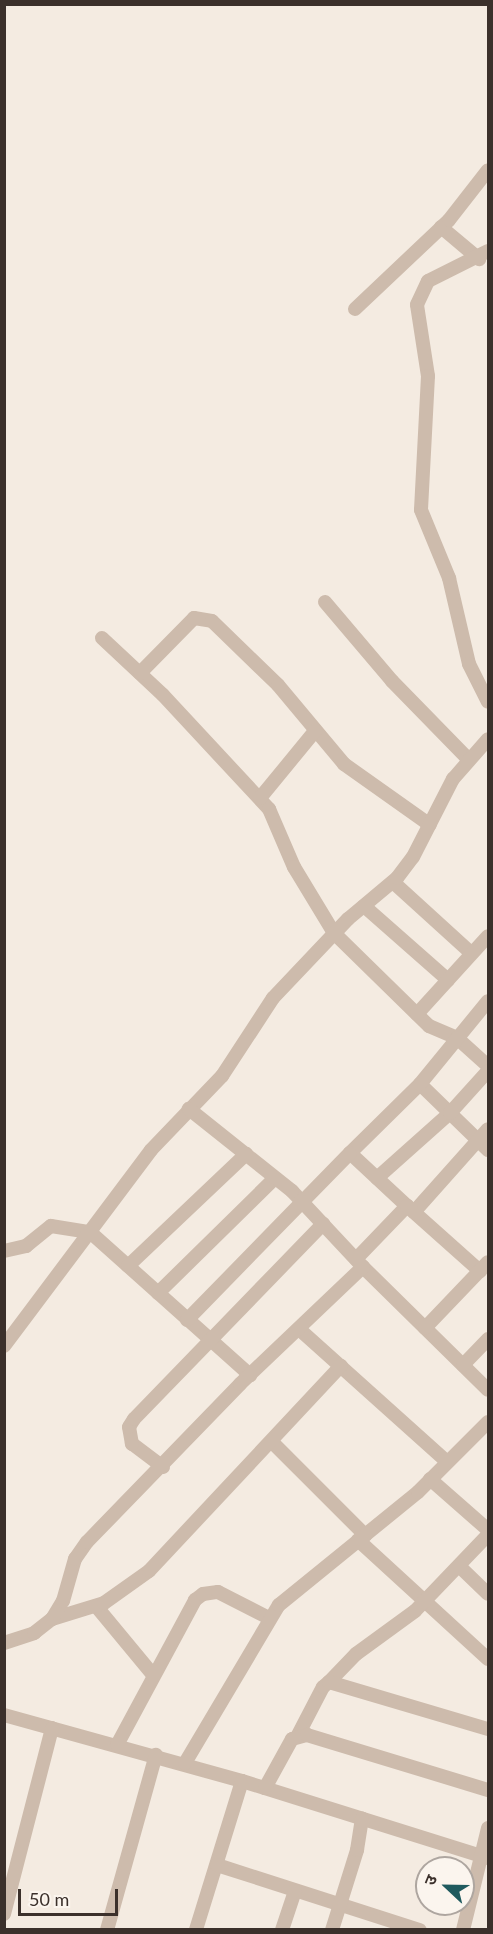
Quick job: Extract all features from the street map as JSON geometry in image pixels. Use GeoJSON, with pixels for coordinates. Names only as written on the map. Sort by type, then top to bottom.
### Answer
{"type":"FeatureCollection","features":[{"type":"Feature","properties":{"kind":"street"},"geometry":{"type":"LineString","coordinates":[[355,309],[441,227],[489,170]]}},
{"type":"Feature","properties":{"kind":"street"},"geometry":{"type":"LineString","coordinates":[[441,227],[484,255]]}},
{"type":"Feature","properties":{"kind":"street"},"geometry":{"type":"LineString","coordinates":[[484,255],[428,281],[417,305],[428,376],[421,510],[449,578],[469,664],[489,702]]}},
{"type":"Feature","properties":{"kind":"street"},"geometry":{"type":"LineString","coordinates":[[326,602],[392,681],[468,759]]}},
{"type":"Feature","properties":{"kind":"street"},"geometry":{"type":"LineString","coordinates":[[140,673],[191,621],[207,618],[278,685],[344,764],[429,825]]}},
{"type":"Feature","properties":{"kind":"street"},"geometry":{"type":"LineString","coordinates":[[102,638],[140,673],[260,798],[276,820],[294,867],[334,933],[429,1026],[457,1038],[489,1068],[450,1113],[377,1178]]}},
{"type":"Feature","properties":{"kind":"street"},"geometry":{"type":"LineString","coordinates":[[260,798],[315,731]]}},
{"type":"Feature","properties":{"kind":"street"},"geometry":{"type":"LineString","coordinates":[[4,1346],[151,1150],[222,1076],[273,998],[334,933],[393,882],[413,857],[468,759],[489,740]]}},
{"type":"Feature","properties":{"kind":"street"},"geometry":{"type":"LineString","coordinates":[[393,882],[471,953]]}},
{"type":"Feature","properties":{"kind":"street"},"geometry":{"type":"LineString","coordinates":[[364,906],[448,980]]}},
{"type":"Feature","properties":{"kind":"street"},"geometry":{"type":"LineString","coordinates":[[417,1014],[489,936]]}},
{"type":"Feature","properties":{"kind":"street"},"geometry":{"type":"LineString","coordinates":[[187,1320],[420,1084],[489,1001]]}},
{"type":"Feature","properties":{"kind":"street"},"geometry":{"type":"LineString","coordinates":[[420,1084],[489,1150]]}},
{"type":"Feature","properties":{"kind":"street"},"geometry":{"type":"LineString","coordinates":[[189,1109],[302,1202],[360,1263],[489,1390]]}},
{"type":"Feature","properties":{"kind":"street"},"geometry":{"type":"LineString","coordinates":[[52,1619],[80,1551],[250,1374],[299,1329],[489,1129]]}},
{"type":"Feature","properties":{"kind":"street"},"geometry":{"type":"LineString","coordinates":[[350,1153],[411,1209],[484,1267],[425,1328]]}},
{"type":"Feature","properties":{"kind":"street"},"geometry":{"type":"LineString","coordinates":[[128,1266],[246,1154]]}},
{"type":"Feature","properties":{"kind":"street"},"geometry":{"type":"LineString","coordinates":[[158,1293],[275,1178]]}},
{"type":"Feature","properties":{"kind":"street"},"geometry":{"type":"LineString","coordinates":[[163,1467],[132,1444],[129,1427],[323,1224]]}},
{"type":"Feature","properties":{"kind":"street"},"geometry":{"type":"LineString","coordinates":[[4,1251],[26,1246],[51,1226],[90,1232],[210,1341],[250,1374]]}},
{"type":"Feature","properties":{"kind":"street"},"geometry":{"type":"LineString","coordinates":[[299,1329],[447,1462]]}},
{"type":"Feature","properties":{"kind":"street"},"geometry":{"type":"LineString","coordinates":[[463,1365],[489,1339]]}},
{"type":"Feature","properties":{"kind":"street"},"geometry":{"type":"LineString","coordinates":[[4,1643],[34,1633],[52,1619],[96,1606],[116,1596],[170,1552],[341,1366]]}},
{"type":"Feature","properties":{"kind":"street"},"geometry":{"type":"LineString","coordinates":[[185,1763],[269,1618],[290,1593],[361,1538],[430,1479],[489,1422]]}},
{"type":"Feature","properties":{"kind":"street"},"geometry":{"type":"LineString","coordinates":[[272,1442],[361,1538],[425,1601],[489,1659]]}},
{"type":"Feature","properties":{"kind":"street"},"geometry":{"type":"LineString","coordinates":[[265,1788],[298,1735],[323,1687],[356,1654],[425,1601],[489,1532],[430,1479]]}},
{"type":"Feature","properties":{"kind":"street"},"geometry":{"type":"LineString","coordinates":[[459,1566],[489,1594]]}},
{"type":"Feature","properties":{"kind":"street"},"geometry":{"type":"LineString","coordinates":[[117,1745],[187,1611],[203,1593],[218,1592],[269,1618]]}},
{"type":"Feature","properties":{"kind":"street"},"geometry":{"type":"LineString","coordinates":[[96,1606],[153,1675]]}},
{"type":"Feature","properties":{"kind":"street"},"geometry":{"type":"LineString","coordinates":[[329,1682],[489,1729]]}},
{"type":"Feature","properties":{"kind":"street"},"geometry":{"type":"LineString","coordinates":[[4,1715],[185,1763],[485,1856]]}},
{"type":"Feature","properties":{"kind":"street"},"geometry":{"type":"LineString","coordinates":[[4,1914],[52,1728]]}},
{"type":"Feature","properties":{"kind":"street"},"geometry":{"type":"LineString","coordinates":[[298,1735],[489,1790]]}},
{"type":"Feature","properties":{"kind":"street"},"geometry":{"type":"LineString","coordinates":[[107,1929],[156,1755]]}},
{"type":"Feature","properties":{"kind":"street"},"geometry":{"type":"LineString","coordinates":[[196,1929],[242,1781]]}},
{"type":"Feature","properties":{"kind":"street"},"geometry":{"type":"LineString","coordinates":[[332,1929],[357,1850],[362,1818]]}},
{"type":"Feature","properties":{"kind":"street"},"geometry":{"type":"LineString","coordinates":[[463,1929],[485,1856],[489,1828]]}},
{"type":"Feature","properties":{"kind":"street"},"geometry":{"type":"LineString","coordinates":[[217,1865],[420,1929]]}},
{"type":"Feature","properties":{"kind":"street"},"geometry":{"type":"LineString","coordinates":[[282,1929],[295,1891]]}}]}
